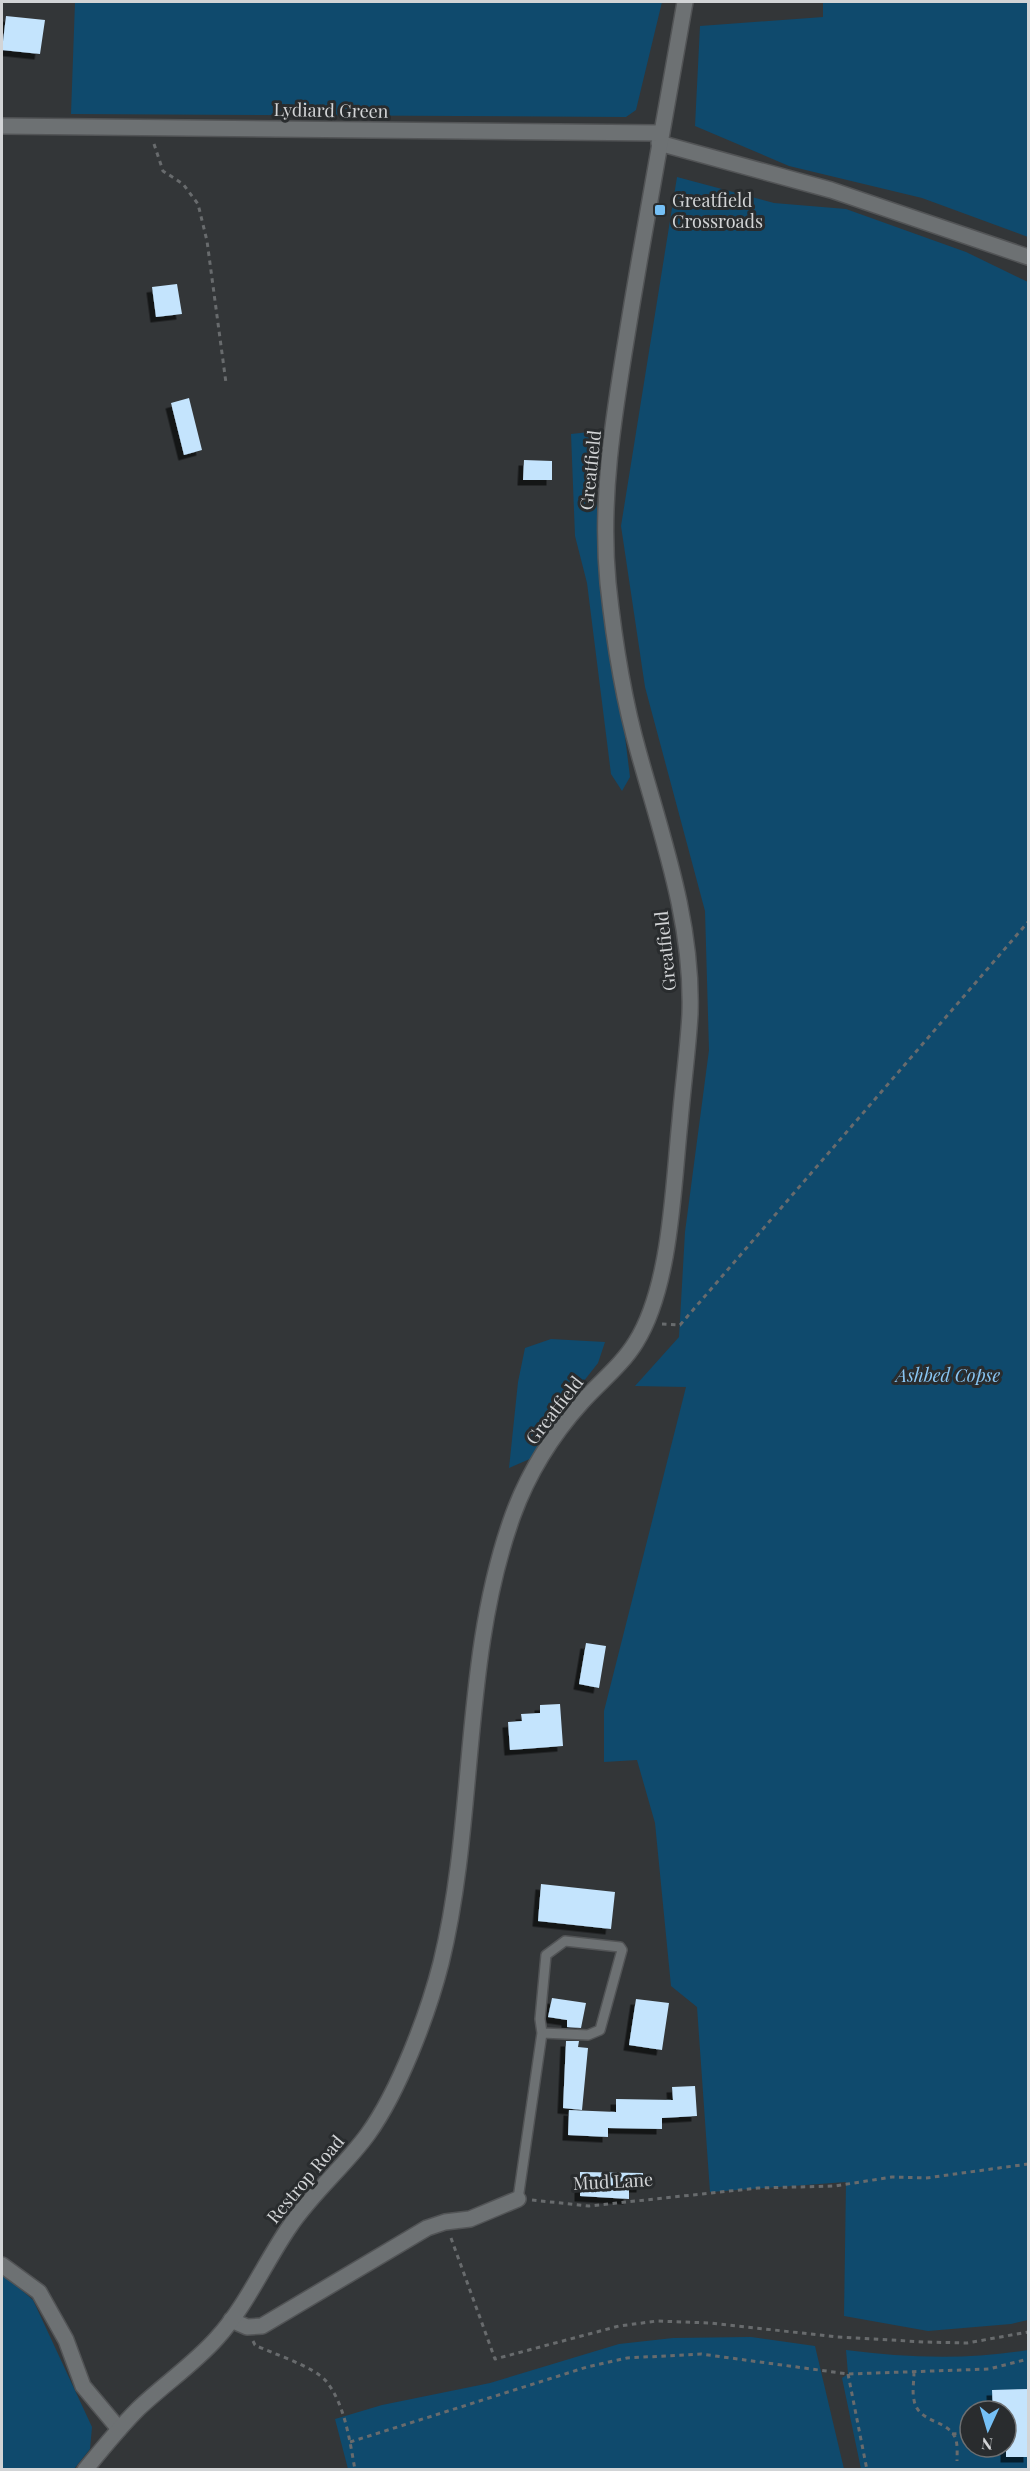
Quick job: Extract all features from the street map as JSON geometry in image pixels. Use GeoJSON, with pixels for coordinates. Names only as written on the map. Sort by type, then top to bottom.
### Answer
{"type":"FeatureCollection","features":[{"type":"Feature","properties":{"kind":"street","name":"Greatfield"},"geometry":{"type":"LineString","coordinates":[[459,1859],[473,1709],[482,1642],[497,1572],[514,1513],[546,1450],[576,1409],[629,1352],[646,1323],[658,1285],[675,1175],[689,1016],[689,964],[676,884],[637,747],[622,679],[608,585],[604,510],[622,369],[685,2]]}},
{"type":"Feature","properties":{"kind":"street","name":"Lydiard Green"},"geometry":{"type":"LineString","coordinates":[[2,126],[660,138],[831,190],[1029,257]]}},
{"type":"Feature","properties":{"kind":"street","name":"Restrop Road"},"geometry":{"type":"LineString","coordinates":[[85,2469],[118,2429],[216,2339],[231,2320],[299,2212],[368,2134],[386,2104],[425,2015],[440,1963],[459,1859]]}},
{"type":"Feature","properties":{"kind":"street"},"geometry":{"type":"LineString","coordinates":[[231,2320],[247,2327],[262,2326],[287,2313],[404,2240],[446,2222],[470,2219],[518,2199]]}},
{"type":"Feature","properties":{"kind":"street"},"geometry":{"type":"LineString","coordinates":[[2,2265],[39,2292],[66,2340],[83,2386],[118,2429]]}},
{"type":"Feature","properties":{"kind":"lane"},"geometry":{"type":"LineString","coordinates":[[518,2199],[542,2032],[540,2019],[546,1955],[565,1941],[620,1947],[622,1950],[600,2031],[588,2035],[542,2032]]}},
{"type":"Feature","properties":{"kind":"path"},"geometry":{"type":"LineString","coordinates":[[152,127],[156,153],[163,171],[183,184],[198,204],[207,241],[226,383]]}},
{"type":"Feature","properties":{"kind":"path"},"geometry":{"type":"LineString","coordinates":[[646,1323],[680,1325],[1029,922]]}},
{"type":"Feature","properties":{"kind":"path","name":"Mud Lane"},"geometry":{"type":"LineString","coordinates":[[518,2199],[589,2206],[758,2188],[835,2186],[892,2177],[926,2178],[1029,2164]]}},
{"type":"Feature","properties":{"kind":"path"},"geometry":{"type":"LineString","coordinates":[[446,2222],[495,2359],[619,2326],[657,2321],[711,2323],[837,2337],[925,2342],[968,2343],[1029,2332]]}},
{"type":"Feature","properties":{"kind":"path"},"geometry":{"type":"LineString","coordinates":[[247,2327],[255,2345],[300,2365],[325,2380],[338,2403],[350,2442],[355,2469]]}},
{"type":"Feature","properties":{"kind":"path"},"geometry":{"type":"LineString","coordinates":[[350,2442],[587,2367],[627,2358],[701,2354],[848,2374],[989,2369],[1029,2359]]}},
{"type":"Feature","properties":{"kind":"path"},"geometry":{"type":"LineString","coordinates":[[914,2372],[913,2399],[916,2408],[927,2419],[952,2434],[958,2434]]}},
{"type":"Feature","properties":{"kind":"path"},"geometry":{"type":"LineString","coordinates":[[848,2374],[867,2469]]}},
{"type":"Feature","properties":{"kind":"path"},"geometry":{"type":"LineString","coordinates":[[952,2434],[956,2443],[957,2461]]}},
{"type":"Feature","properties":{"kind":"green space"},"geometry":{"type":"Polygon","coordinates":[[[75,2],[662,2],[636,110],[626,117],[71,114],[75,2]]]}},
{"type":"Feature","properties":{"kind":"green space"},"geometry":{"type":"Polygon","coordinates":[[[823,2],[1028,2],[1028,237],[922,198],[789,166],[695,126],[700,26],[823,17],[823,2]]]}},
{"type":"Feature","properties":{"kind":"green space","name":"Ashbed Copse"},"geometry":{"type":"Polygon","coordinates":[[[677,177],[774,203],[846,209],[966,252],[1028,282],[1028,2320],[1011,2324],[928,2331],[844,2316],[846,2182],[710,2192],[697,2007],[671,1986],[655,1823],[637,1760],[604,1762],[604,1711],[686,1387],[635,1386],[679,1337],[685,1232],[709,1050],[705,911],[645,687],[621,526],[677,177]]]}},
{"type":"Feature","properties":{"kind":"green space"},"geometry":{"type":"Polygon","coordinates":[[[599,431],[595,493],[630,777],[622,791],[611,774],[587,583],[575,536],[571,434],[599,431]]]}},
{"type":"Feature","properties":{"kind":"green space"},"geometry":{"type":"Polygon","coordinates":[[[551,1339],[605,1342],[598,1363],[554,1419],[532,1458],[509,1468],[518,1382],[525,1348],[551,1339]]]}},
{"type":"Feature","properties":{"kind":"green space"},"geometry":{"type":"Polygon","coordinates":[[[2,2273],[33,2300],[92,2427],[90,2449],[74,2469],[2,2469],[2,2273]]]}},
{"type":"Feature","properties":{"kind":"green space"},"geometry":{"type":"Polygon","coordinates":[[[751,2337],[815,2346],[844,2469],[348,2469],[335,2419],[382,2405],[490,2383],[619,2344],[673,2338],[751,2337]]]}},
{"type":"Feature","properties":{"kind":"green space"},"geometry":{"type":"Polygon","coordinates":[[[846,2350],[892,2355],[960,2357],[1028,2350],[1028,2469],[861,2469],[842,2378],[848,2374],[846,2350]]]}},
{"type":"Feature","properties":{"kind":"building"},"geometry":{"type":"Polygon","coordinates":[[[6,16],[45,20],[40,54],[2,50],[6,16]]]}},
{"type":"Feature","properties":{"kind":"building"},"geometry":{"type":"Polygon","coordinates":[[[177,284],[182,314],[156,317],[152,287],[177,284]]]}},
{"type":"Feature","properties":{"kind":"building"},"geometry":{"type":"Polygon","coordinates":[[[189,398],[202,450],[184,455],[171,403],[189,398]]]}},
{"type":"Feature","properties":{"kind":"building"},"geometry":{"type":"Polygon","coordinates":[[[524,460],[552,461],[552,480],[523,480],[524,460]]]}},
{"type":"Feature","properties":{"kind":"building"},"geometry":{"type":"Polygon","coordinates":[[[586,1643],[606,1646],[599,1688],[579,1684],[586,1643]]]}},
{"type":"Feature","properties":{"kind":"building"},"geometry":{"type":"Polygon","coordinates":[[[560,1704],[563,1746],[510,1750],[508,1722],[522,1721],[521,1714],[540,1713],[540,1705],[560,1704]]]}},
{"type":"Feature","properties":{"kind":"building"},"geometry":{"type":"Polygon","coordinates":[[[541,1884],[615,1892],[611,1929],[538,1921],[541,1884]]]}},
{"type":"Feature","properties":{"kind":"building"},"geometry":{"type":"Polygon","coordinates":[[[552,1998],[586,2003],[581,2028],[567,2027],[567,2020],[548,2017],[552,1998]]]}},
{"type":"Feature","properties":{"kind":"building"},"geometry":{"type":"Polygon","coordinates":[[[636,1999],[669,2003],[662,2050],[629,2045],[636,1999]]]}},
{"type":"Feature","properties":{"kind":"building"},"geometry":{"type":"Polygon","coordinates":[[[566,2041],[579,2041],[578,2047],[588,2048],[582,2110],[563,2108],[566,2041]]]}},
{"type":"Feature","properties":{"kind":"building"},"geometry":{"type":"Polygon","coordinates":[[[695,2086],[697,2116],[662,2118],[662,2129],[608,2128],[608,2137],[568,2135],[569,2110],[616,2112],[616,2099],[673,2100],[672,2087],[695,2086]]]}},
{"type":"Feature","properties":{"kind":"building"},"geometry":{"type":"Polygon","coordinates":[[[580,2172],[643,2173],[642,2187],[629,2187],[629,2199],[580,2196],[580,2172]]]}},
{"type":"Feature","properties":{"kind":"building"},"geometry":{"type":"Polygon","coordinates":[[[1029,2389],[1029,2457],[1018,2457],[1018,2399],[992,2399],[992,2390],[1029,2389]]]}},
{"type":"Feature","properties":{"kind":"place","name":"Greatfield Crossroads"},"geometry":{"type":"Point","coordinates":[660,210]}}]}
